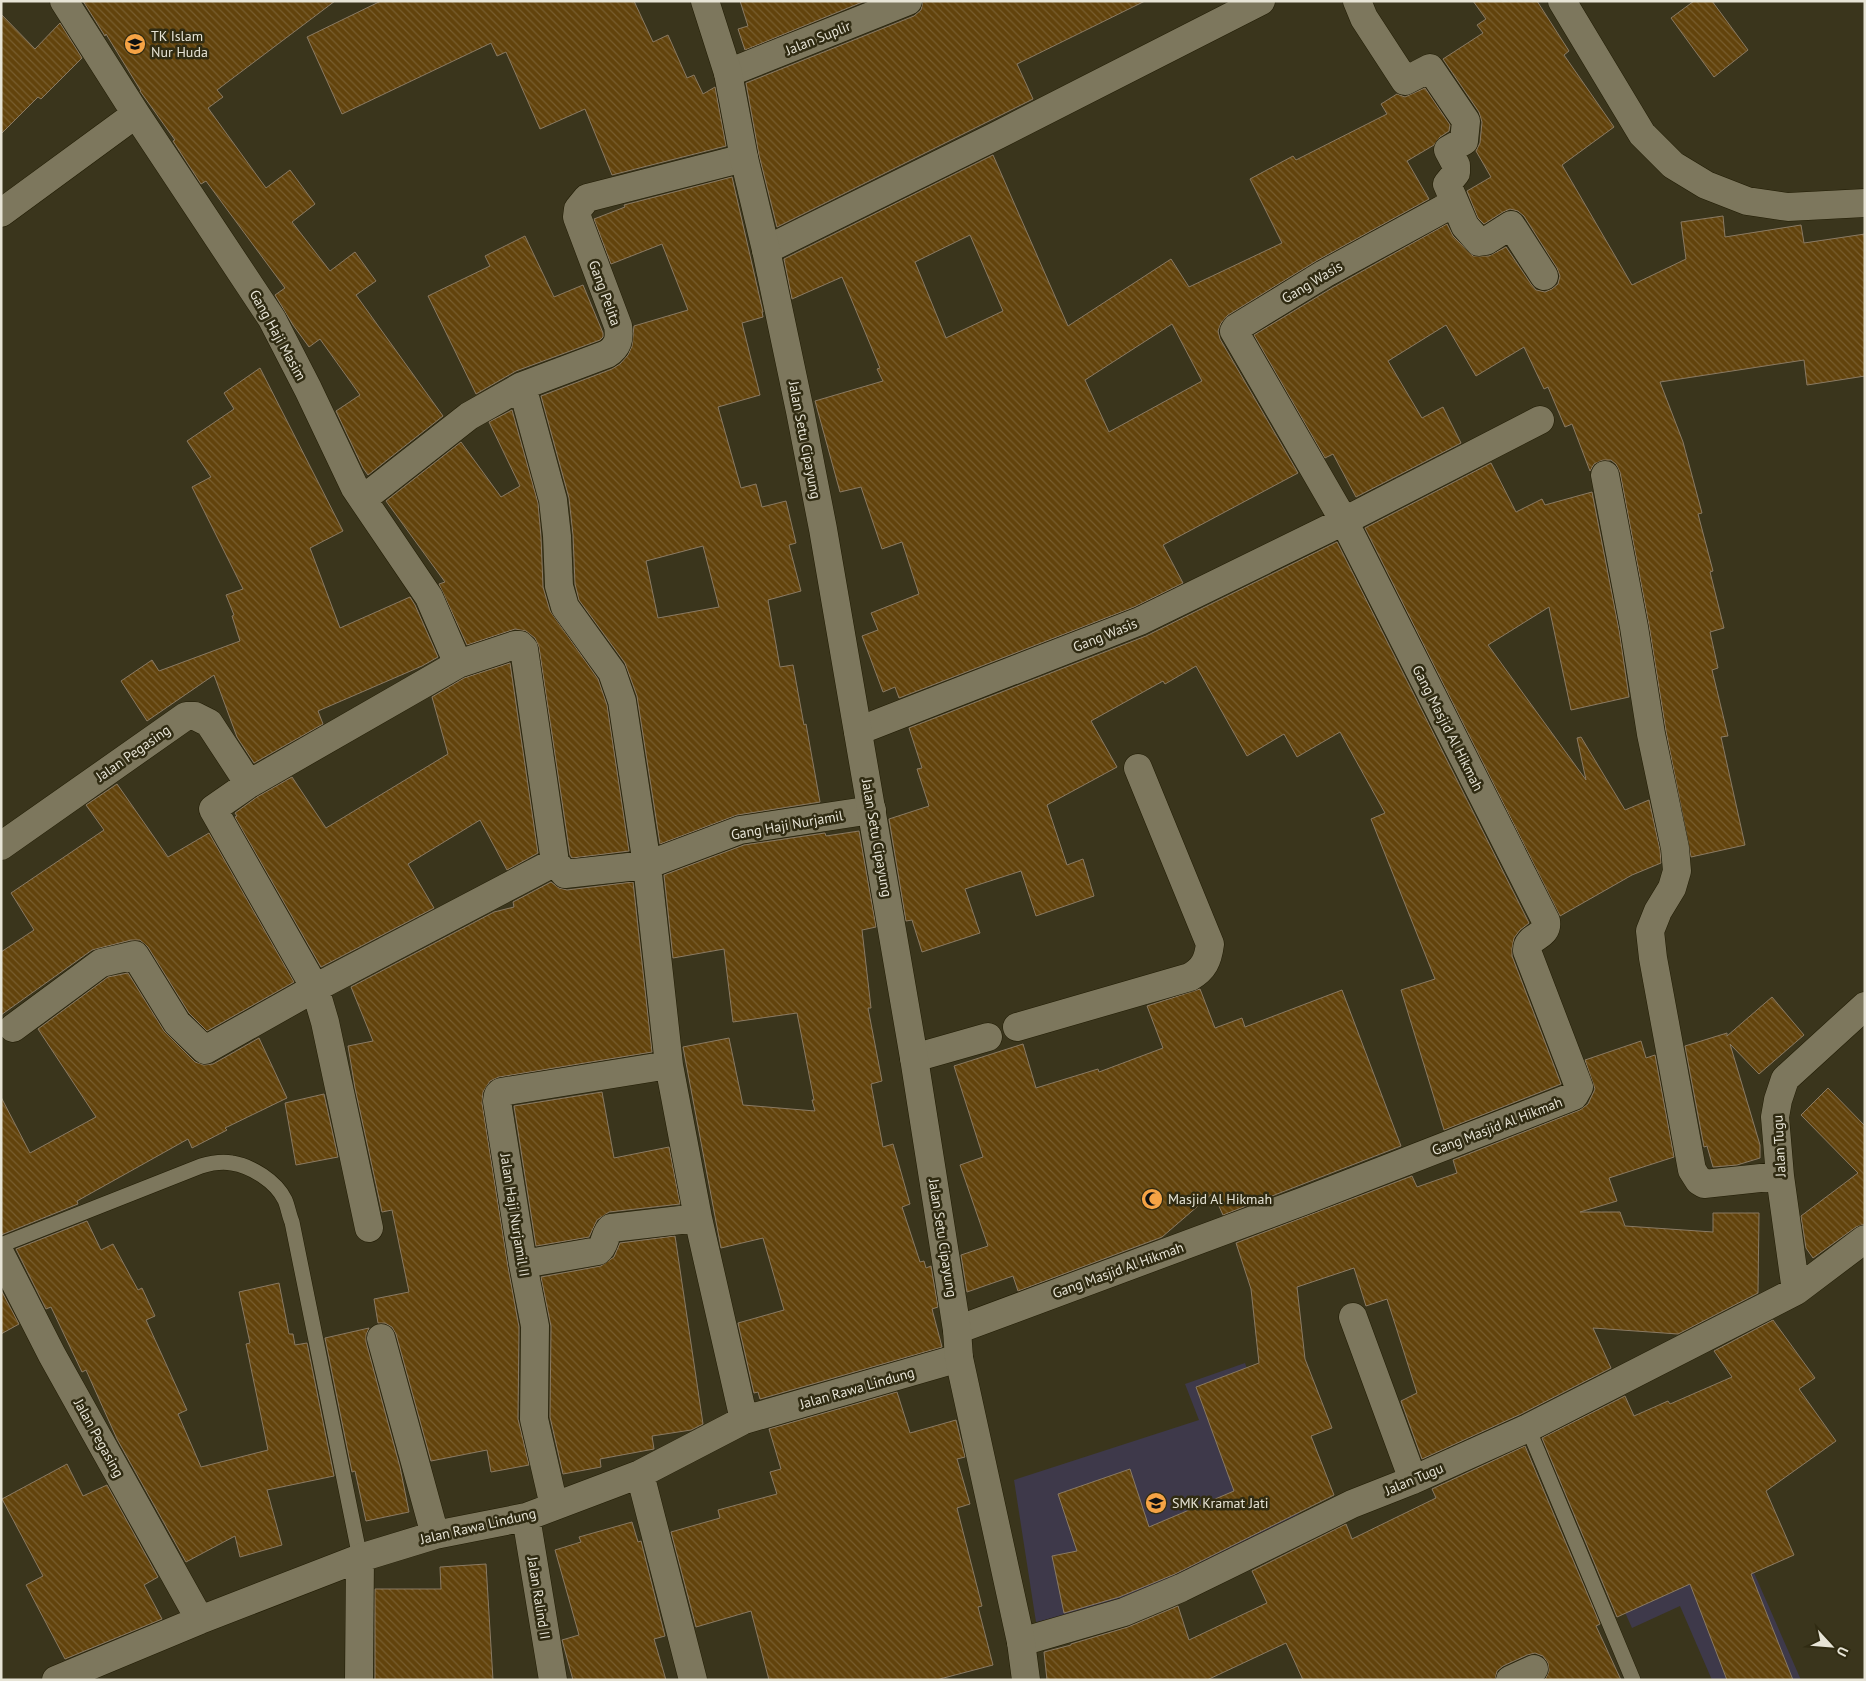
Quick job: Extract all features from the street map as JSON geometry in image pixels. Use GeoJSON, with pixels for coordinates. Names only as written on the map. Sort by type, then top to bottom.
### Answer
{"type":"FeatureCollection","features":[{"type":"Feature","properties":{"kind":"street","name":"Gang Haji Masim"},"geometry":{"type":"LineString","coordinates":[[64,1],[136,114],[272,318],[355,488],[429,596],[468,660]]}},
{"type":"Feature","properties":{"kind":"street","name":"Jalan Setu Cipayung"},"geometry":{"type":"LineString","coordinates":[[705,1],[728,73],[744,158],[766,250],[800,411],[872,810],[914,1058],[957,1330],[959,1358],[1021,1642],[1026,1680]]}},
{"type":"Feature","properties":{"kind":"street","name":"Jalan Suplir"},"geometry":{"type":"LineString","coordinates":[[728,73],[908,1]]}},
{"type":"Feature","properties":{"kind":"street"},"geometry":{"type":"LineString","coordinates":[[766,250],[998,136],[1261,1]]}},
{"type":"Feature","properties":{"kind":"street"},"geometry":{"type":"LineString","coordinates":[[1357,1],[1364,18],[1405,81],[1430,68],[1466,121],[1464,141],[1448,150],[1456,165],[1456,173],[1447,184],[1465,226],[1479,242],[1486,241],[1512,225],[1544,276]]}},
{"type":"Feature","properties":{"kind":"street"},"geometry":{"type":"LineString","coordinates":[[1562,1],[1642,134],[1673,165],[1706,185],[1747,201],[1788,207],[1865,203]]}},
{"type":"Feature","properties":{"kind":"street"},"geometry":{"type":"LineString","coordinates":[[1,213],[136,114]]}},
{"type":"Feature","properties":{"kind":"street","name":"Gang Pelita"},"geometry":{"type":"LineString","coordinates":[[363,499],[468,416],[522,386],[614,350],[619,340],[618,326],[578,217],[578,210],[582,202],[588,198],[744,158]]}},
{"type":"Feature","properties":{"kind":"street","name":"Gang Wasis"},"geometry":{"type":"LineString","coordinates":[[1344,521],[1235,333],[1235,329],[1324,274],[1454,203]]}},
{"type":"Feature","properties":{"kind":"street"},"geometry":{"type":"LineString","coordinates":[[522,386],[553,500],[557,536],[558,586],[561,597],[565,607],[612,672],[618,687],[633,769],[647,864],[669,1065],[698,1218],[744,1420]]}},
{"type":"Feature","properties":{"kind":"street","name":"Gang Wasis"},"geometry":{"type":"LineString","coordinates":[[858,731],[1140,621],[1344,521],[1540,420]]}},
{"type":"Feature","properties":{"kind":"street"},"geometry":{"type":"LineString","coordinates":[[1605,474],[1626,594],[1634,627],[1651,734],[1675,848],[1677,871],[1672,888],[1658,912],[1650,931],[1653,958],[1692,1170],[1704,1184],[1780,1176]]}},
{"type":"Feature","properties":{"kind":"street","name":"Gang Masjid Al Hikmah"},"geometry":{"type":"LineString","coordinates":[[957,1330],[1304,1201],[1565,1100],[1574,1096],[1579,1087],[1526,948],[1529,940],[1543,933],[1546,928],[1546,921],[1344,521]]}},
{"type":"Feature","properties":{"kind":"street"},"geometry":{"type":"LineString","coordinates":[[13,1028],[101,963],[135,955],[177,1023],[205,1050],[315,988],[555,862],[524,649],[520,645],[515,644],[468,660],[249,784],[213,809],[315,988],[325,1022],[369,1228]]}},
{"type":"Feature","properties":{"kind":"street","name":"Jalan Pegasing"},"geometry":{"type":"LineString","coordinates":[[1,846],[186,716],[195,716],[209,723],[249,784]]}},
{"type":"Feature","properties":{"kind":"street"},"geometry":{"type":"LineString","coordinates":[[1017,1027],[1190,977],[1199,972],[1208,959],[1210,944],[1138,768]]}},
{"type":"Feature","properties":{"kind":"street","name":"Gang Haji Nurjamil"},"geometry":{"type":"LineString","coordinates":[[555,862],[565,874],[647,864],[740,830],[872,810]]}},
{"type":"Feature","properties":{"kind":"street","name":"Jalan Tugu"},"geometry":{"type":"LineString","coordinates":[[1796,1291],[1780,1176],[1775,1116],[1778,1100],[1785,1079],[1865,1006]]}},
{"type":"Feature","properties":{"kind":"street"},"geometry":{"type":"LineString","coordinates":[[914,1058],[988,1037]]}},
{"type":"Feature","properties":{"kind":"street","name":"Jalan Haji Nurjamil II"},"geometry":{"type":"LineString","coordinates":[[554,1506],[534,1419],[536,1326],[523,1264],[496,1101],[501,1092],[669,1065]]}},
{"type":"Feature","properties":{"kind":"street"},"geometry":{"type":"LineString","coordinates":[[523,1264],[598,1251],[602,1247],[611,1228],[698,1218]]}},
{"type":"Feature","properties":{"kind":"street","name":"Jalan Tugu"},"geometry":{"type":"LineString","coordinates":[[1021,1642],[1124,1612],[1181,1588],[1352,1504],[1413,1480],[1528,1428],[1796,1291],[1865,1239]]}},
{"type":"Feature","properties":{"kind":"street","name":"Jalan Pegasing"},"geometry":{"type":"LineString","coordinates":[[1,1255],[52,1356],[200,1620]]}},
{"type":"Feature","properties":{"kind":"street"},"geometry":{"type":"LineString","coordinates":[[1353,1317],[1413,1480]]}},
{"type":"Feature","properties":{"kind":"street"},"geometry":{"type":"LineString","coordinates":[[381,1338],[434,1534]]}},
{"type":"Feature","properties":{"kind":"street","name":"Jalan Rawa Lindung"},"geometry":{"type":"LineString","coordinates":[[56,1680],[200,1620],[360,1558],[434,1534],[526,1517],[640,1474],[744,1420],[959,1358]]}},
{"type":"Feature","properties":{"kind":"street"},"geometry":{"type":"LineString","coordinates":[[640,1474],[693,1680]]}},
{"type":"Feature","properties":{"kind":"street","name":"Jalan Ralind II"},"geometry":{"type":"LineString","coordinates":[[526,1517],[553,1680]]}},
{"type":"Feature","properties":{"kind":"street"},"geometry":{"type":"LineString","coordinates":[[359,1680],[360,1558]]}},
{"type":"Feature","properties":{"kind":"street"},"geometry":{"type":"LineString","coordinates":[[1510,1680],[1534,1669]]}},
{"type":"Feature","properties":{"kind":"lane"},"geometry":{"type":"LineString","coordinates":[[1,1245],[208,1164],[232,1163],[247,1168],[262,1176],[276,1187],[284,1199],[292,1222],[360,1558]]}},
{"type":"Feature","properties":{"kind":"lane"},"geometry":{"type":"LineString","coordinates":[[1528,1428],[1633,1680]]}},
{"type":"Feature","properties":{"kind":"shaded area","name":"SMK Kramat Jati"},"geometry":{"type":"Polygon","coordinates":[[[1245,1363],[1303,1526],[1134,1604],[1036,1622],[1014,1480],[1199,1420],[1185,1384],[1245,1363]]]}},
{"type":"Feature","properties":{"kind":"shaded area"},"geometry":{"type":"Polygon","coordinates":[[[1598,1552],[1751,1566],[1801,1680],[1712,1680],[1680,1606],[1632,1628],[1598,1552]]]}},
{"type":"Feature","properties":{"kind":"building"},"geometry":{"type":"Polygon","coordinates":[[[83,1],[335,1],[217,90],[223,97],[208,108],[266,188],[290,170],[315,204],[292,222],[330,271],[355,252],[376,281],[356,295],[443,416],[368,475],[336,411],[360,395],[320,339],[309,347],[293,325],[275,295],[285,288],[206,181],[201,184],[173,141],[175,140],[140,91],[106,34],[105,36],[83,1]]]}},
{"type":"Feature","properties":{"kind":"building"},"geometry":{"type":"Polygon","coordinates":[[[381,1],[634,1],[653,42],[668,35],[687,78],[694,75],[703,94],[715,87],[726,146],[612,175],[585,109],[540,129],[506,52],[497,56],[491,43],[342,114],[307,37],[381,1]]]}},
{"type":"Feature","properties":{"kind":"building"},"geometry":{"type":"Polygon","coordinates":[[[740,1],[865,1],[745,50],[738,29],[748,26],[740,1]]]}},
{"type":"Feature","properties":{"kind":"building"},"geometry":{"type":"Polygon","coordinates":[[[923,1],[1145,1],[1017,64],[1033,99],[777,227],[759,155],[746,83],[914,16],[921,10],[923,1]]]}},
{"type":"Feature","properties":{"kind":"building"},"geometry":{"type":"Polygon","coordinates":[[[1473,1],[1537,1],[1569,51],[1564,55],[1614,127],[1562,165],[1632,285],[1686,259],[1681,222],[1723,216],[1725,237],[1801,225],[1804,243],[1865,234],[1865,376],[1807,385],[1804,360],[1660,382],[1683,442],[1702,513],[1698,514],[1713,571],[1710,572],[1724,628],[1710,632],[1718,668],[1712,670],[1728,736],[1721,737],[1745,845],[1691,857],[1666,731],[1649,625],[1620,472],[1616,464],[1611,460],[1603,460],[1594,464],[1590,471],[1572,424],[1565,427],[1548,387],[1544,389],[1524,347],[1476,376],[1446,325],[1388,361],[1422,418],[1443,407],[1461,443],[1356,497],[1333,454],[1325,458],[1254,335],[1332,288],[1447,224],[1453,236],[1473,256],[1489,256],[1506,247],[1536,290],[1545,292],[1558,284],[1560,276],[1557,268],[1524,216],[1518,211],[1510,209],[1484,224],[1478,218],[1467,191],[1491,177],[1476,151],[1480,143],[1482,122],[1479,112],[1443,59],[1483,33],[1477,25],[1486,19],[1473,1]]]}},
{"type":"Feature","properties":{"kind":"building"},"geometry":{"type":"Polygon","coordinates":[[[1694,1],[1712,1],[1748,50],[1714,77],[1671,18],[1694,1]]]}},
{"type":"Feature","properties":{"kind":"building"},"geometry":{"type":"Polygon","coordinates":[[[1,14],[35,49],[60,23],[82,58],[41,99],[38,97],[1,134],[1,14]]]}},
{"type":"Feature","properties":{"kind":"building"},"geometry":{"type":"Polygon","coordinates":[[[1425,88],[1450,125],[1449,131],[1440,137],[1434,145],[1407,161],[1429,199],[1316,261],[1228,315],[1221,323],[1218,331],[1220,339],[1298,473],[1163,545],[1183,583],[1134,607],[899,698],[895,687],[883,692],[862,636],[878,630],[871,613],[919,594],[902,542],[882,549],[861,487],[840,492],[815,401],[883,381],[877,369],[880,368],[842,277],[792,299],[784,259],[993,155],[1068,326],[1171,259],[1189,287],[1282,243],[1250,179],[1293,156],[1296,160],[1387,114],[1381,104],[1397,94],[1405,97],[1425,88]],[[970,235],[915,262],[946,338],[1003,311],[970,235]],[[1172,324],[1085,380],[1109,432],[1202,381],[1172,324]]]}},
{"type":"Feature","properties":{"kind":"building"},"geometry":{"type":"Polygon","coordinates":[[[732,177],[763,312],[763,317],[742,323],[760,395],[718,407],[741,488],[756,484],[762,507],[786,501],[796,543],[789,545],[801,591],[768,600],[780,667],[793,665],[820,802],[737,815],[660,844],[637,696],[625,663],[579,600],[575,584],[569,498],[541,396],[612,369],[620,364],[628,355],[632,346],[634,326],[688,310],[662,244],[611,264],[594,219],[625,207],[624,205],[732,177]],[[703,546],[646,561],[658,618],[719,607],[703,546]]]}},
{"type":"Feature","properties":{"kind":"building"},"geometry":{"type":"Polygon","coordinates":[[[525,236],[554,297],[583,285],[603,337],[600,340],[516,371],[476,394],[428,296],[490,266],[485,256],[525,236]]]}},
{"type":"Feature","properties":{"kind":"building"},"geometry":{"type":"Polygon","coordinates":[[[260,368],[343,531],[310,548],[340,628],[410,597],[438,657],[422,666],[318,711],[323,724],[254,763],[237,737],[214,675],[147,721],[121,681],[152,660],[159,671],[240,641],[232,616],[234,615],[226,595],[243,589],[192,487],[211,477],[187,441],[234,409],[224,393],[260,368]]]}},
{"type":"Feature","properties":{"kind":"building"},"geometry":{"type":"Polygon","coordinates":[[[512,410],[538,503],[543,587],[550,611],[598,679],[607,705],[629,851],[572,858],[570,855],[539,647],[535,638],[526,631],[515,629],[467,645],[439,584],[445,582],[386,501],[461,442],[501,497],[520,486],[489,422],[512,410]]]}},
{"type":"Feature","properties":{"kind":"building"},"geometry":{"type":"Polygon","coordinates":[[[1491,463],[1516,512],[1542,499],[1545,505],[1592,492],[1619,630],[1629,697],[1571,710],[1549,607],[1488,645],[1586,780],[1577,738],[1581,737],[1625,810],[1649,800],[1660,850],[1661,863],[1632,875],[1560,916],[1365,528],[1491,463]]]}},
{"type":"Feature","properties":{"kind":"building"},"geometry":{"type":"Polygon","coordinates":[[[1337,542],[1529,923],[1514,938],[1512,956],[1561,1084],[1444,1130],[1401,990],[1435,979],[1371,819],[1385,813],[1340,732],[1297,757],[1284,734],[1247,756],[1196,666],[1165,684],[1163,681],[1091,721],[1117,767],[1047,805],[1067,865],[1083,859],[1094,896],[1036,916],[1021,871],[965,889],[980,933],[922,952],[912,920],[906,921],[889,819],[929,806],[917,769],[922,768],[909,728],[1146,636],[1337,542]]]}},
{"type":"Feature","properties":{"kind":"building"},"geometry":{"type":"Polygon","coordinates":[[[510,663],[538,853],[507,870],[480,820],[408,864],[434,908],[321,967],[235,817],[237,816],[235,813],[257,797],[292,777],[326,828],[448,754],[432,697],[464,678],[510,663]]]}},
{"type":"Feature","properties":{"kind":"building"},"geometry":{"type":"Polygon","coordinates":[[[117,784],[168,857],[209,833],[294,982],[207,1031],[189,1013],[148,947],[140,940],[131,940],[92,950],[1,1015],[1,952],[34,930],[11,893],[104,830],[86,805],[117,784]]]}},
{"type":"Feature","properties":{"kind":"building"},"geometry":{"type":"Polygon","coordinates":[[[859,831],[876,927],[862,930],[871,1008],[868,1008],[882,1081],[871,1084],[883,1147],[893,1144],[910,1204],[902,1207],[920,1262],[924,1261],[926,1268],[931,1266],[938,1307],[932,1309],[942,1347],[760,1399],[758,1392],[754,1393],[738,1323],[784,1310],[763,1238],[721,1248],[683,1047],[729,1038],[743,1105],[815,1111],[812,1100],[814,1100],[797,1013],[733,1022],[724,949],[673,958],[664,875],[744,845],[825,833],[826,836],[859,831]]]}},
{"type":"Feature","properties":{"kind":"building"},"geometry":{"type":"Polygon","coordinates":[[[551,882],[559,888],[567,890],[633,882],[652,1052],[499,1077],[490,1081],[483,1092],[482,1103],[519,1327],[518,1419],[529,1465],[491,1472],[487,1450],[431,1461],[396,1334],[392,1327],[385,1323],[378,1323],[374,1299],[409,1292],[392,1210],[382,1212],[355,1088],[348,1046],[373,1041],[351,987],[494,912],[514,907],[513,902],[551,882]]]}},
{"type":"Feature","properties":{"kind":"building"},"geometry":{"type":"Polygon","coordinates":[[[128,973],[164,1031],[195,1062],[204,1065],[213,1064],[259,1038],[287,1098],[225,1128],[227,1130],[192,1148],[188,1139],[77,1201],[78,1204],[1,1235],[1,1097],[30,1153],[96,1117],[38,1029],[108,977],[128,973]]]}},
{"type":"Feature","properties":{"kind":"building"},"geometry":{"type":"Polygon","coordinates":[[[1200,989],[1215,1028],[1242,1018],[1245,1027],[1342,990],[1401,1146],[1223,1215],[1213,1193],[1162,1237],[1018,1291],[1013,1276],[967,1292],[961,1255],[988,1246],[960,1165],[983,1157],[954,1066],[1023,1044],[1036,1088],[1098,1069],[1099,1072],[1163,1048],[1147,1006],[1200,989]]]}},
{"type":"Feature","properties":{"kind":"building"},"geometry":{"type":"Polygon","coordinates":[[[1772,997],[1804,1035],[1759,1074],[1730,1044],[1760,1145],[1760,1158],[1737,1165],[1713,1167],[1707,1146],[1704,1147],[1685,1046],[1727,1033],[1727,1036],[1772,997]]]}},
{"type":"Feature","properties":{"kind":"building"},"geometry":{"type":"Polygon","coordinates":[[[1641,1041],[1646,1058],[1655,1055],[1674,1157],[1609,1178],[1617,1201],[1580,1212],[1620,1212],[1625,1226],[1713,1232],[1713,1213],[1759,1213],[1758,1293],[1678,1334],[1593,1328],[1611,1368],[1521,1414],[1422,1459],[1401,1401],[1417,1393],[1387,1299],[1366,1306],[1354,1268],[1297,1287],[1305,1359],[1332,1428],[1311,1436],[1334,1495],[1175,1574],[1119,1597],[1064,1613],[1052,1556],[1077,1551],[1058,1494],[1130,1469],[1149,1527],[1234,1491],[1196,1387],[1259,1363],[1251,1289],[1236,1243],[1412,1176],[1417,1187],[1457,1173],[1453,1160],[1580,1110],[1588,1104],[1595,1089],[1585,1060],[1641,1041]]]}},
{"type":"Feature","properties":{"kind":"building"},"geometry":{"type":"Polygon","coordinates":[[[1828,1088],[1865,1126],[1865,1224],[1856,1227],[1813,1258],[1806,1248],[1801,1216],[1858,1173],[1801,1115],[1828,1088]]]}},
{"type":"Feature","properties":{"kind":"building"},"geometry":{"type":"Polygon","coordinates":[[[602,1092],[614,1158],[669,1147],[680,1204],[609,1212],[597,1220],[589,1237],[536,1246],[514,1106],[602,1092]]]}},
{"type":"Feature","properties":{"kind":"building"},"geometry":{"type":"Polygon","coordinates":[[[324,1094],[338,1157],[296,1165],[285,1103],[324,1094]]]}},
{"type":"Feature","properties":{"kind":"building"},"geometry":{"type":"Polygon","coordinates":[[[87,1221],[101,1250],[113,1244],[138,1290],[142,1288],[155,1316],[146,1320],[187,1410],[178,1414],[201,1467],[268,1450],[246,1344],[250,1343],[239,1292],[279,1283],[289,1334],[293,1334],[295,1345],[307,1343],[334,1476],[267,1490],[282,1545],[240,1557],[235,1536],[186,1562],[117,1439],[86,1370],[82,1372],[51,1307],[46,1309],[16,1249],[87,1221]]]}},
{"type":"Feature","properties":{"kind":"building"},"geometry":{"type":"Polygon","coordinates":[[[675,1236],[703,1424],[691,1430],[652,1436],[654,1449],[600,1459],[601,1467],[563,1474],[550,1417],[551,1326],[541,1277],[601,1266],[614,1257],[620,1243],[675,1236]]]}},
{"type":"Feature","properties":{"kind":"building"},"geometry":{"type":"Polygon","coordinates":[[[1,1290],[19,1324],[1,1334],[1,1290]]]}},
{"type":"Feature","properties":{"kind":"building"},"geometry":{"type":"Polygon","coordinates":[[[1773,1320],[1815,1378],[1799,1389],[1836,1441],[1766,1491],[1794,1555],[1751,1574],[1793,1680],[1727,1680],[1690,1584],[1617,1617],[1542,1438],[1625,1396],[1634,1416],[1668,1401],[1670,1404],[1732,1377],[1714,1351],[1773,1320]]]}},
{"type":"Feature","properties":{"kind":"building"},"geometry":{"type":"Polygon","coordinates":[[[369,1328],[366,1342],[400,1467],[409,1512],[366,1521],[355,1471],[352,1472],[325,1338],[369,1328]]]}},
{"type":"Feature","properties":{"kind":"building"},"geometry":{"type":"Polygon","coordinates":[[[897,1392],[910,1433],[956,1420],[965,1457],[957,1459],[970,1504],[957,1508],[982,1606],[978,1607],[993,1665],[936,1680],[769,1680],[751,1611],[696,1627],[671,1532],[720,1518],[718,1510],[777,1494],[770,1472],[781,1469],[769,1429],[897,1392]]]}},
{"type":"Feature","properties":{"kind":"building"},"geometry":{"type":"Polygon","coordinates":[[[1525,1446],[1600,1624],[1596,1626],[1621,1680],[1545,1680],[1549,1671],[1548,1663],[1543,1656],[1535,1653],[1503,1666],[1497,1671],[1495,1680],[1303,1680],[1286,1643],[1207,1680],[1047,1680],[1044,1652],[1128,1627],[1178,1606],[1189,1640],[1267,1603],[1252,1571],[1346,1524],[1352,1539],[1436,1498],[1432,1489],[1525,1446]]]}},
{"type":"Feature","properties":{"kind":"building"},"geometry":{"type":"Polygon","coordinates":[[[67,1464],[83,1496],[107,1485],[158,1577],[144,1585],[162,1619],[65,1659],[26,1585],[43,1576],[2,1499],[67,1464]]]}},
{"type":"Feature","properties":{"kind":"building"},"geometry":{"type":"Polygon","coordinates":[[[632,1522],[638,1542],[641,1541],[665,1636],[654,1639],[666,1680],[573,1680],[562,1640],[579,1635],[555,1550],[581,1542],[579,1537],[632,1522]]]}},
{"type":"Feature","properties":{"kind":"building"},"geometry":{"type":"Polygon","coordinates":[[[486,1564],[493,1680],[375,1680],[375,1589],[441,1589],[440,1567],[486,1564]]]}},
{"type":"Feature","properties":{"kind":"place","name":"TK Islam Nur Huda"},"geometry":{"type":"Point","coordinates":[135,44]}},
{"type":"Feature","properties":{"kind":"place","name":"Masjid Al Hikmah"},"geometry":{"type":"Point","coordinates":[1152,1199]}},
{"type":"Feature","properties":{"kind":"place","name":"SMK Kramat Jati"},"geometry":{"type":"Point","coordinates":[1156,1503]}}]}
